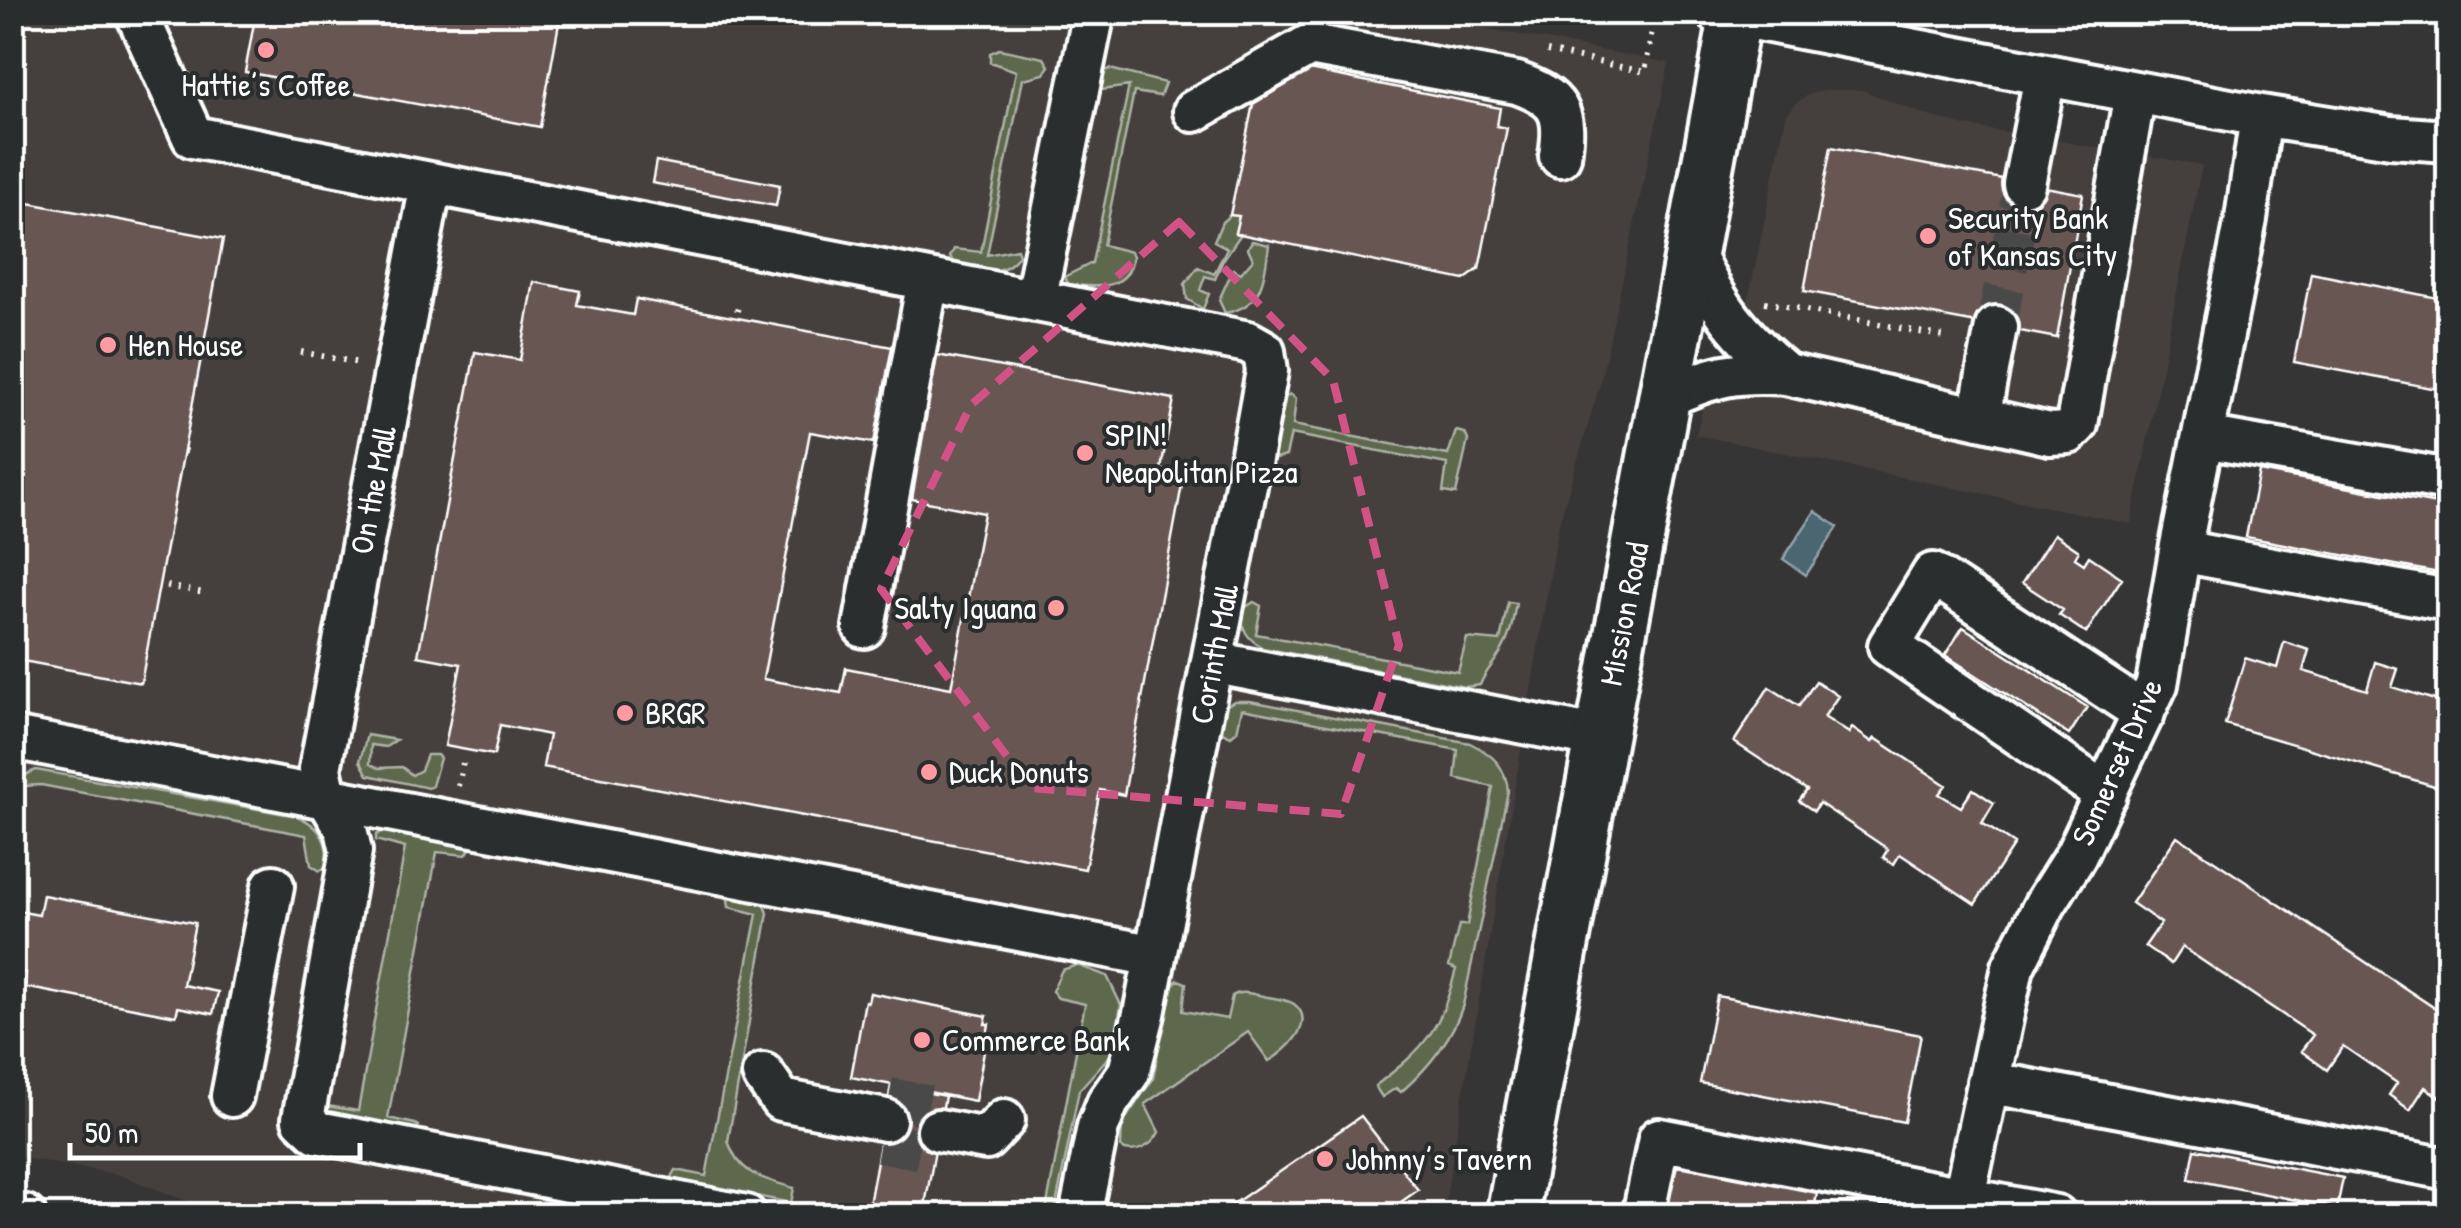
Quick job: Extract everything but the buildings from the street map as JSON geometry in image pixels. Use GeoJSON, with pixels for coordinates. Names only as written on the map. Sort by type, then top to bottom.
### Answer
{"type":"FeatureCollection","features":[{"type":"Feature","properties":{"kind":"main road","name":"Mission Road"},"geometry":{"type":"LineString","coordinates":[[1512,1216],[1693,254],[1729,14]]}},
{"type":"Feature","properties":{"kind":"street"},"geometry":{"type":"LineString","coordinates":[[136,12],[193,138],[1035,300],[1094,12]]}},
{"type":"Feature","properties":{"kind":"street"},"geometry":{"type":"LineString","coordinates":[[1729,14],[2261,116],[2391,137],[2448,141]]}},
{"type":"Feature","properties":{"kind":"street"},"geometry":{"type":"LineString","coordinates":[[1196,95],[1310,46],[1517,83],[1539,91],[1561,114],[1564,130],[1560,156]]}},
{"type":"Feature","properties":{"kind":"street"},"geometry":{"type":"LineString","coordinates":[[2024,184],[2045,76]]}},
{"type":"Feature","properties":{"kind":"street"},"geometry":{"type":"LineString","coordinates":[[1666,397],[1706,379],[1744,371],[1786,374],[2050,434],[2068,433],[2077,424],[2135,93]]}},
{"type":"Feature","properties":{"kind":"street","name":"Somerset Drive"},"geometry":{"type":"LineString","coordinates":[[1962,1207],[2014,968],[2045,904],[2076,855],[2158,684],[2180,551],[2246,220],[2261,116]]}},
{"type":"Feature","properties":{"kind":"street","name":"On the Mall"},"geometry":{"type":"LineString","coordinates":[[326,796],[320,768],[431,184]]}},
{"type":"Feature","properties":{"kind":"street"},"geometry":{"type":"LineString","coordinates":[[1693,254],[1714,299],[1732,323],[1786,374]]}},
{"type":"Feature","properties":{"kind":"street"},"geometry":{"type":"LineString","coordinates":[[864,628],[928,280]]}},
{"type":"Feature","properties":{"kind":"street","name":"Corinth Mall"},"geometry":{"type":"LineString","coordinates":[[1035,300],[1248,342],[1264,351],[1267,371],[1135,1054],[1098,1127],[1080,1216]]}},
{"type":"Feature","properties":{"kind":"street"},"geometry":{"type":"LineString","coordinates":[[1979,418],[1996,327]]}},
{"type":"Feature","properties":{"kind":"street"},"geometry":{"type":"LineString","coordinates":[[2204,436],[2448,480]]}},
{"type":"Feature","properties":{"kind":"street"},"geometry":{"type":"LineString","coordinates":[[2180,551],[2442,600],[2448,597]]}},
{"type":"Feature","properties":{"kind":"street"},"geometry":{"type":"LineString","coordinates":[[2106,794],[1889,646],[1934,574],[2144,712]]}},
{"type":"Feature","properties":{"kind":"street"},"geometry":{"type":"LineString","coordinates":[[1212,662],[1600,738]]}},
{"type":"Feature","properties":{"kind":"street"},"geometry":{"type":"LineString","coordinates":[[12,738],[1155,956]]}},
{"type":"Feature","properties":{"kind":"street"},"geometry":{"type":"LineString","coordinates":[[326,796],[346,828],[351,851],[302,1109],[308,1127],[378,1145],[746,1216]]}},
{"type":"Feature","properties":{"kind":"street"},"geometry":{"type":"LineString","coordinates":[[232,1096],[273,886]]}},
{"type":"Feature","properties":{"kind":"street"},"geometry":{"type":"LineString","coordinates":[[1988,1082],[2448,1169]]}},
{"type":"Feature","properties":{"kind":"street"},"geometry":{"type":"LineString","coordinates":[[772,1087],[802,1127],[885,1120]]}},
{"type":"Feature","properties":{"kind":"street"},"geometry":{"type":"LineString","coordinates":[[938,1130],[995,1129]]}},
{"type":"Feature","properties":{"kind":"street"},"geometry":{"type":"LineString","coordinates":[[1643,1216],[1659,1139],[1962,1207],[2056,1216]]}},
{"type":"Feature","properties":{"kind":"street"},"geometry":{"type":"LineString","coordinates":[[12,1213],[25,1216]]}},
{"type":"Feature","properties":{"kind":"path"},"geometry":{"type":"LineString","coordinates":[[1644,72],[1655,12]]}},
{"type":"Feature","properties":{"kind":"path"},"geometry":{"type":"LineString","coordinates":[[1764,301],[1945,336]]}},
{"type":"Feature","properties":{"kind":"path"},"geometry":{"type":"LineString","coordinates":[[301,352],[362,364]]}},
{"type":"Feature","properties":{"kind":"path"},"geometry":{"type":"LineString","coordinates":[[168,586],[204,594]]}},
{"type":"Feature","properties":{"kind":"highlighted area"},"geometry":{"type":"Polygon","coordinates":[[[1179,222],[1333,380],[1399,645],[1341,814],[1031,788],[881,589],[971,405],[1179,222]]]}},
{"type":"Feature","properties":{"kind":"shaded area"},"geometry":{"type":"Polygon","coordinates":[[[1399,12],[1669,63],[1600,384],[1559,523],[1443,1215],[243,1216],[208,1209],[120,1175],[13,1156],[12,13],[1399,12]]]}},
{"type":"Feature","properties":{"kind":"shaded area"},"geometry":{"type":"Polygon","coordinates":[[[1825,90],[1862,90],[1962,125],[2202,165],[2131,524],[1696,435],[1709,399],[1730,389],[1786,116],[1808,95],[1825,90]]]}},
{"type":"Feature","properties":{"kind":"green space"},"geometry":{"type":"Polygon","coordinates":[[[999,49],[1044,58],[1049,66],[1044,74],[1023,79],[987,255],[1017,249],[1019,255],[1006,267],[991,270],[957,265],[950,257],[954,249],[981,252],[1016,71],[990,62],[990,53],[999,49]]]}},
{"type":"Feature","properties":{"kind":"green space"},"geometry":{"type":"Polygon","coordinates":[[[1110,69],[1165,83],[1160,96],[1134,92],[1103,245],[1131,252],[1133,256],[1125,276],[1110,285],[1069,284],[1064,277],[1092,263],[1129,86],[1098,88],[1099,73],[1110,69]]]}},
{"type":"Feature","properties":{"kind":"green space"},"geometry":{"type":"Polygon","coordinates":[[[1230,215],[1239,216],[1235,233],[1241,234],[1215,279],[1205,276],[1200,290],[1209,294],[1203,309],[1187,299],[1185,284],[1198,267],[1214,274],[1227,248],[1214,241],[1222,222],[1230,215]]]}},
{"type":"Feature","properties":{"kind":"green space"},"geometry":{"type":"Polygon","coordinates":[[[1252,241],[1269,245],[1259,289],[1247,304],[1225,313],[1219,300],[1233,269],[1241,273],[1253,259],[1248,248],[1252,241]]]}},
{"type":"Feature","properties":{"kind":"green space"},"geometry":{"type":"Polygon","coordinates":[[[1290,394],[1296,399],[1293,425],[1448,455],[1456,431],[1465,433],[1468,440],[1456,494],[1443,492],[1447,464],[1291,434],[1286,456],[1276,459],[1272,453],[1283,399],[1290,394]]]}},
{"type":"Feature","properties":{"kind":"green space"},"geometry":{"type":"Polygon","coordinates":[[[1254,602],[1261,606],[1256,634],[1458,672],[1467,638],[1500,641],[1508,602],[1516,603],[1510,633],[1499,655],[1480,685],[1465,687],[1263,648],[1249,637],[1242,623],[1241,610],[1254,602]]]}},
{"type":"Feature","properties":{"kind":"green space"},"geometry":{"type":"Polygon","coordinates":[[[1234,701],[1470,743],[1491,756],[1504,774],[1508,791],[1463,1005],[1438,1052],[1401,1092],[1396,1088],[1382,1097],[1375,1086],[1419,1048],[1444,1008],[1456,969],[1449,966],[1459,925],[1467,925],[1493,787],[1455,778],[1458,750],[1242,709],[1237,731],[1231,736],[1220,731],[1223,708],[1234,701]]]}},
{"type":"Feature","properties":{"kind":"green space"},"geometry":{"type":"Polygon","coordinates":[[[367,735],[396,740],[386,747],[371,745],[370,764],[379,768],[402,767],[412,775],[421,770],[427,755],[437,755],[440,758],[432,786],[368,775],[360,761],[367,735]]]}},
{"type":"Feature","properties":{"kind":"green space"},"geometry":{"type":"Polygon","coordinates":[[[36,770],[297,816],[321,835],[326,866],[320,871],[311,865],[306,835],[41,785],[23,786],[21,811],[13,812],[16,785],[36,770]]]}},
{"type":"Feature","properties":{"kind":"green space"},"geometry":{"type":"Polygon","coordinates":[[[383,831],[470,849],[466,855],[437,852],[388,1118],[415,1124],[415,1132],[324,1113],[327,1106],[358,1111],[405,848],[376,840],[376,835],[383,831]]]}},
{"type":"Feature","properties":{"kind":"green space"},"geometry":{"type":"Polygon","coordinates":[[[734,897],[764,903],[768,913],[728,1141],[746,1168],[762,1178],[794,1188],[791,1203],[671,1179],[676,1170],[706,1176],[757,914],[729,907],[728,900],[734,897]]]}},
{"type":"Feature","properties":{"kind":"green space"},"geometry":{"type":"Polygon","coordinates":[[[1077,965],[1107,976],[1121,1005],[1113,1052],[1079,1090],[1054,1215],[1045,1215],[1085,1004],[1058,998],[1052,991],[1062,970],[1077,965]]]}},
{"type":"Feature","properties":{"kind":"green space"},"geometry":{"type":"Polygon","coordinates":[[[1178,980],[1186,983],[1183,1011],[1227,1019],[1232,996],[1251,994],[1294,1004],[1300,1012],[1301,1028],[1290,1044],[1269,1061],[1248,1032],[1145,1104],[1159,1132],[1145,1147],[1125,1150],[1121,1147],[1122,1124],[1153,1079],[1170,987],[1178,980]]]}},
{"type":"Feature","properties":{"kind":"water"},"geometry":{"type":"Polygon","coordinates":[[[1815,511],[1838,527],[1806,575],[1783,559],[1815,511]]]}},
{"type":"Feature","properties":{"kind":"tunnel"},"geometry":{"type":"LineString","coordinates":[[1996,327],[2024,184]]}},
{"type":"Feature","properties":{"kind":"tunnel"},"geometry":{"type":"LineString","coordinates":[[889,1098],[942,1108]]}},
{"type":"Feature","properties":{"kind":"tunnel"},"geometry":{"type":"LineString","coordinates":[[880,1142],[934,1152]]}},
{"type":"Feature","properties":{"kind":"place","name":"Hattie’s Coffee"},"geometry":{"type":"Point","coordinates":[266,50]}},
{"type":"Feature","properties":{"kind":"place","name":"Security Bank of Kansas City"},"geometry":{"type":"Point","coordinates":[1928,236]}},
{"type":"Feature","properties":{"kind":"place","name":"Hen House"},"geometry":{"type":"Point","coordinates":[108,345]}},
{"type":"Feature","properties":{"kind":"place","name":"SPIN! Neapolitan Pizza"},"geometry":{"type":"Point","coordinates":[1085,453]}},
{"type":"Feature","properties":{"kind":"place","name":"Salty Iguana"},"geometry":{"type":"Point","coordinates":[1056,608]}},
{"type":"Feature","properties":{"kind":"place","name":"BRGR"},"geometry":{"type":"Point","coordinates":[625,713]}},
{"type":"Feature","properties":{"kind":"place","name":"Duck Donuts"},"geometry":{"type":"Point","coordinates":[929,772]}},
{"type":"Feature","properties":{"kind":"place","name":"Commerce Bank"},"geometry":{"type":"Point","coordinates":[922,1040]}},
{"type":"Feature","properties":{"kind":"place","name":"Johnny’s Tavern"},"geometry":{"type":"Point","coordinates":[1325,1159]}}]}
